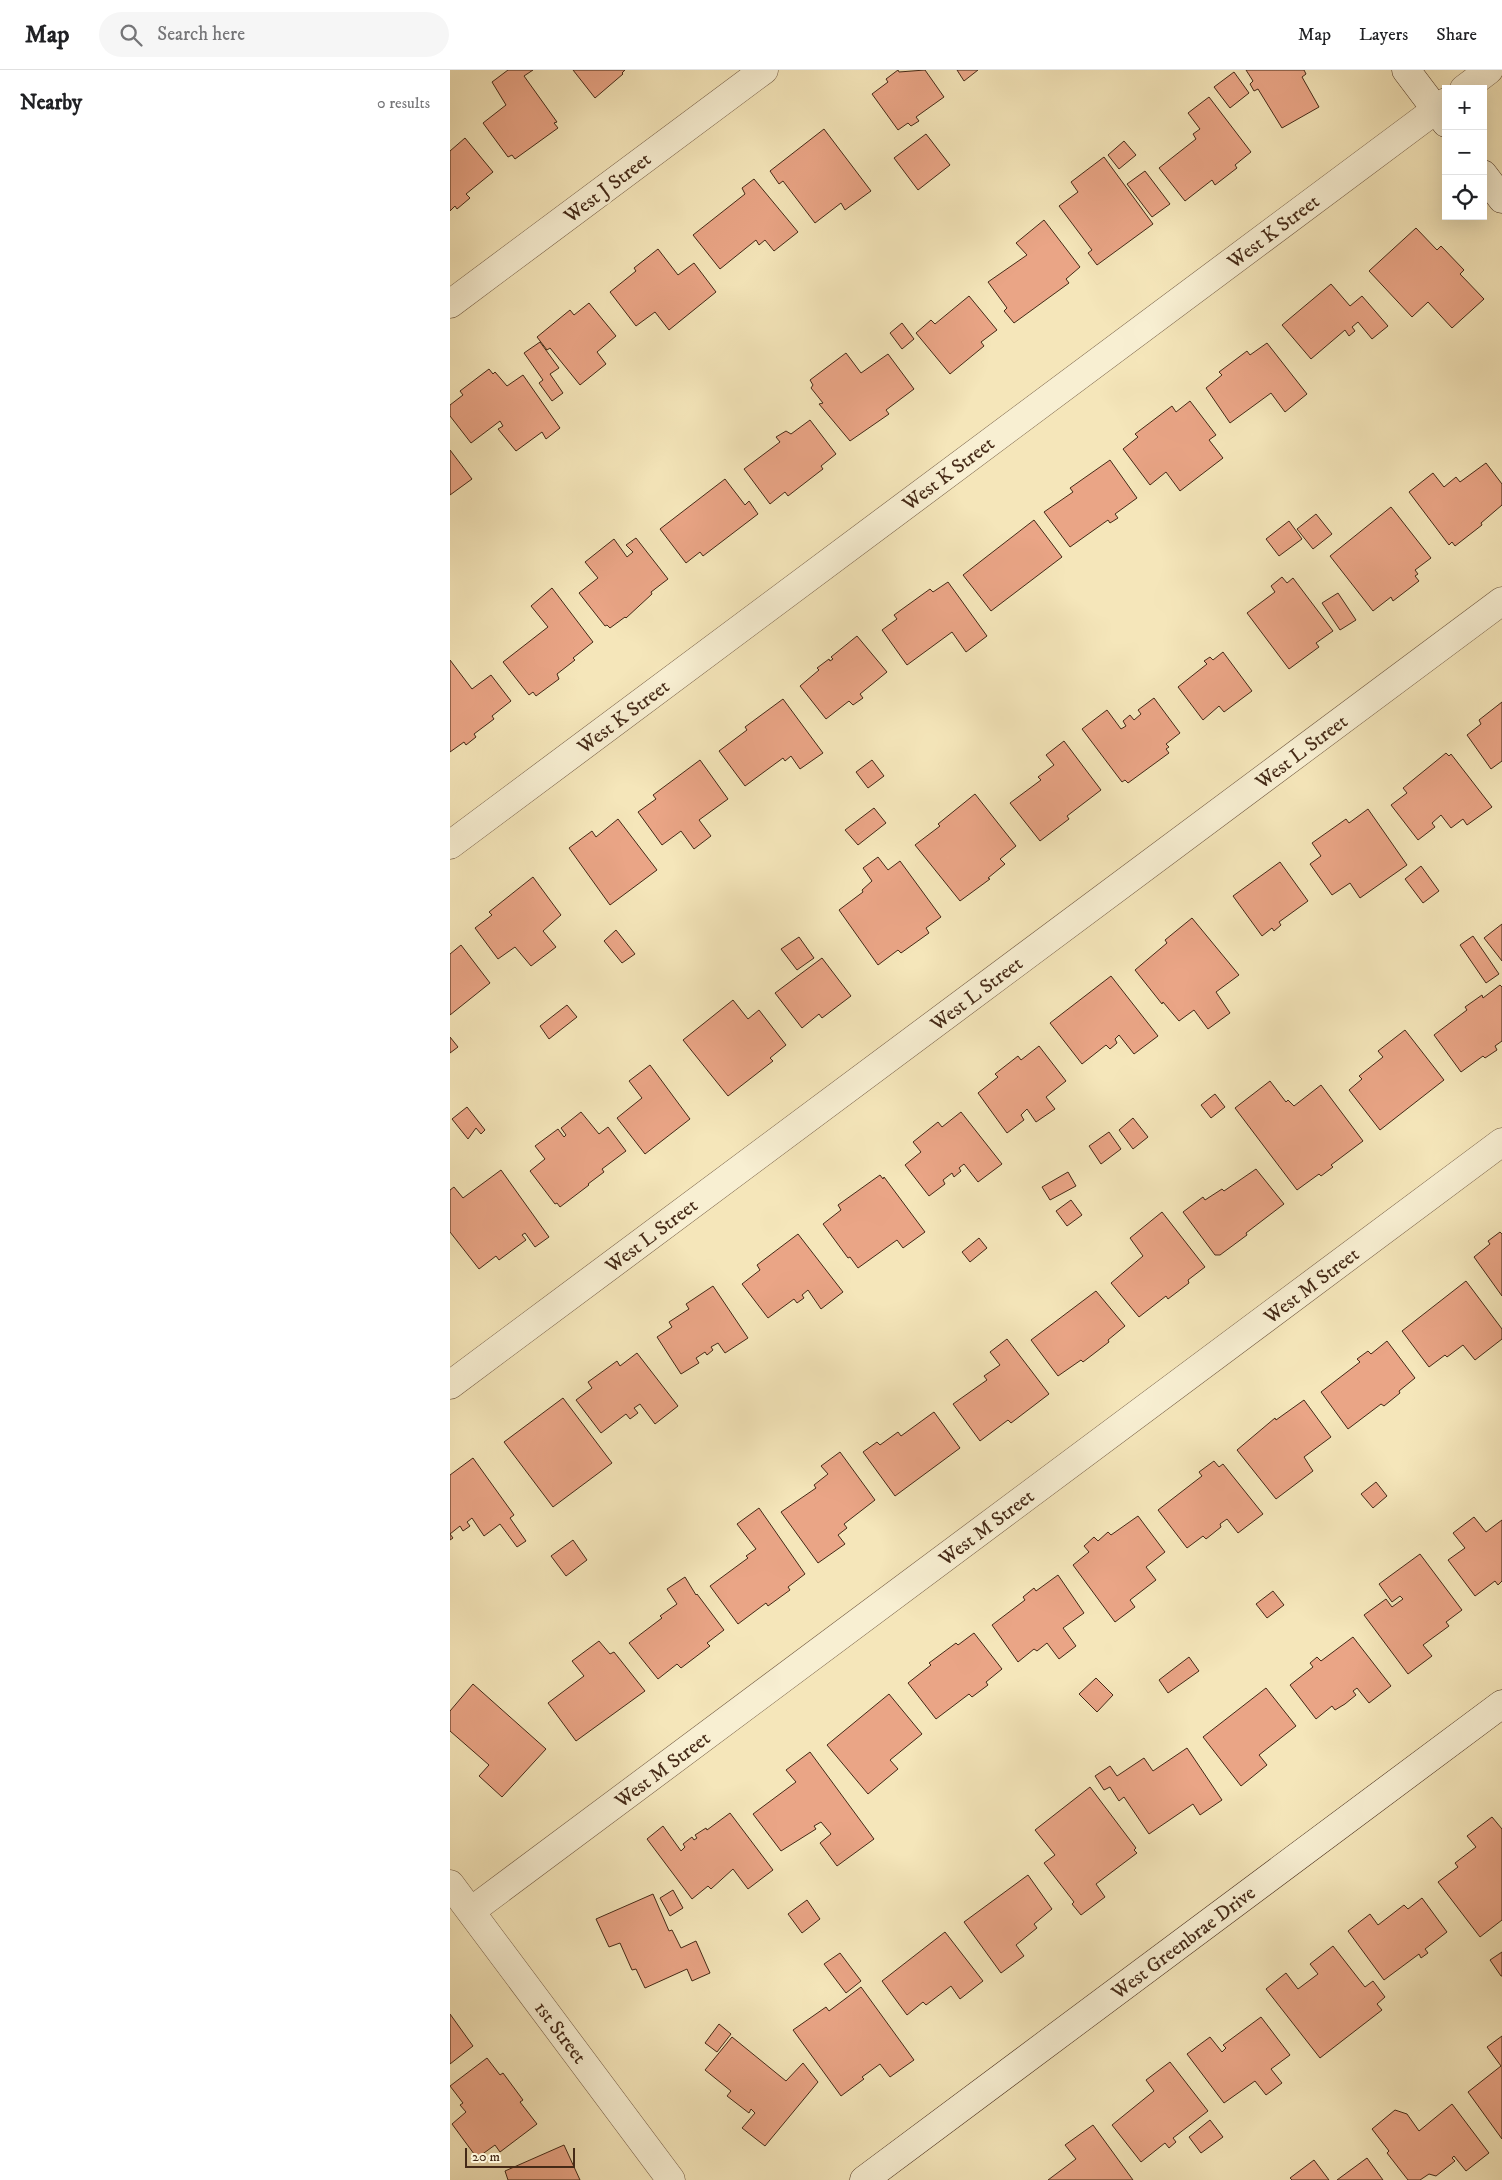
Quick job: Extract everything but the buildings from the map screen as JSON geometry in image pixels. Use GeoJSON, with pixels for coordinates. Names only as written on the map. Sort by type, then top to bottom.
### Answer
{"type":"FeatureCollection","features":[{"type":"Feature","properties":{"kind":"street","name":"West J Street"},"geometry":{"type":"LineString","coordinates":[[450,304],[764,70]]}},
{"type":"Feature","properties":{"kind":"street"},"geometry":{"type":"LineString","coordinates":[[1406,70],[1442,112]]}},
{"type":"Feature","properties":{"kind":"street"},"geometry":{"type":"LineString","coordinates":[[1469,85],[1489,70]]}},
{"type":"Feature","properties":{"kind":"street","name":"West K Street"},"geometry":{"type":"LineString","coordinates":[[450,845],[1442,112]]}},
{"type":"Feature","properties":{"kind":"street"},"geometry":{"type":"LineString","coordinates":[[1484,175],[1502,199]]}},
{"type":"Feature","properties":{"kind":"street","name":"West L Street"},"geometry":{"type":"LineString","coordinates":[[450,1386],[1502,601]]}},
{"type":"Feature","properties":{"kind":"street","name":"West M Street"},"geometry":{"type":"LineString","coordinates":[[471,1912],[1502,1142]]}},
{"type":"Feature","properties":{"kind":"street","name":"West Greenbrae Drive"},"geometry":{"type":"LineString","coordinates":[[864,2180],[1502,1704]]}},
{"type":"Feature","properties":{"kind":"street","name":"1st Street"},"geometry":{"type":"LineString","coordinates":[[450,1884],[671,2180]]}}]}
